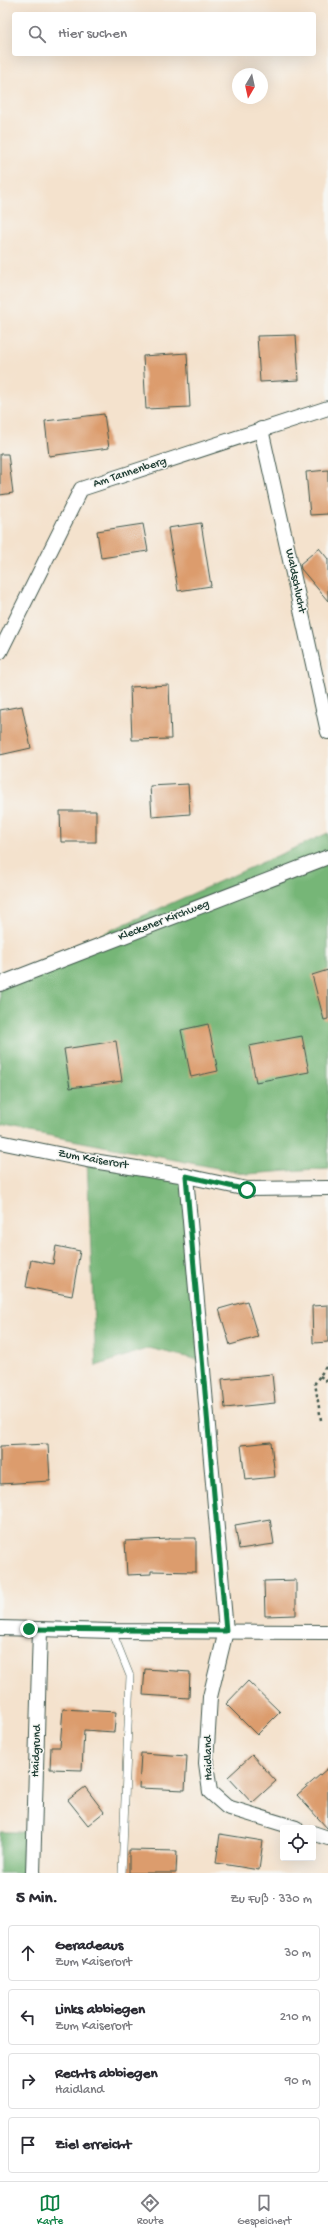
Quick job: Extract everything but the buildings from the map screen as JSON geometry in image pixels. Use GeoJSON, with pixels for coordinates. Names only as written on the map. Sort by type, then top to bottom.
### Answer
{"type":"FeatureCollection","features":[{"type":"Feature","properties":{"kind":"street","name":"Am Tannenberg"},"geometry":{"type":"LineString","coordinates":[[0,652],[81,489],[328,408]]}},
{"type":"Feature","properties":{"kind":"street","name":"Waldschlucht"},"geometry":{"type":"LineString","coordinates":[[261,429],[328,732]]}},
{"type":"Feature","properties":{"kind":"street","name":"Kleckener Kirchweg"},"geometry":{"type":"LineString","coordinates":[[0,984],[328,857]]}},
{"type":"Feature","properties":{"kind":"street","name":"Zum Kaiserort"},"geometry":{"type":"LineString","coordinates":[[0,1142],[87,1160],[186,1176],[247,1190],[328,1188]]}},
{"type":"Feature","properties":{"kind":"street"},"geometry":{"type":"LineString","coordinates":[[186,1176],[226,1631]]}},
{"type":"Feature","properties":{"kind":"street"},"geometry":{"type":"LineString","coordinates":[[0,1628],[112,1631],[328,1632]]}},
{"type":"Feature","properties":{"kind":"street","name":"Haidgrund"},"geometry":{"type":"LineString","coordinates":[[33,1873],[40,1630]]}},
{"type":"Feature","properties":{"kind":"street","name":"Haidland"},"geometry":{"type":"LineString","coordinates":[[226,1631],[210,1697],[206,1763],[210,1792],[227,1807],[286,1825]]}},
{"type":"Feature","properties":{"kind":"street"},"geometry":{"type":"LineString","coordinates":[[316,1834],[328,1838]]}},
{"type":"Feature","properties":{"kind":"lane"},"geometry":{"type":"LineString","coordinates":[[112,1631],[130,1676],[122,1873]]}},
{"type":"Feature","properties":{"kind":"path"},"geometry":{"type":"LineString","coordinates":[[321,1420],[315,1383],[328,1364]]}},
{"type":"Feature","properties":{"kind":"path"},"geometry":{"type":"LineString","coordinates":[[320,1376],[328,1382]]}},
{"type":"Feature","properties":{"kind":"green space"},"geometry":{"type":"Polygon","coordinates":[[[328,833],[328,1168],[248,1174],[0,1126],[0,980],[328,833]]]}},
{"type":"Feature","properties":{"kind":"green space"},"geometry":{"type":"Polygon","coordinates":[[[87,1160],[186,1176],[203,1361],[149,1348],[96,1366],[87,1160]]]}},
{"type":"Feature","properties":{"kind":"green space"},"geometry":{"type":"Polygon","coordinates":[[[0,1832],[26,1832],[24,1873],[0,1873],[0,1832]]]}},
{"type":"Feature","properties":{"kind":"route"},"geometry":{"type":"LineString","coordinates":[[29,1629],[226,1631],[186,1176],[247,1190]]}}]}
